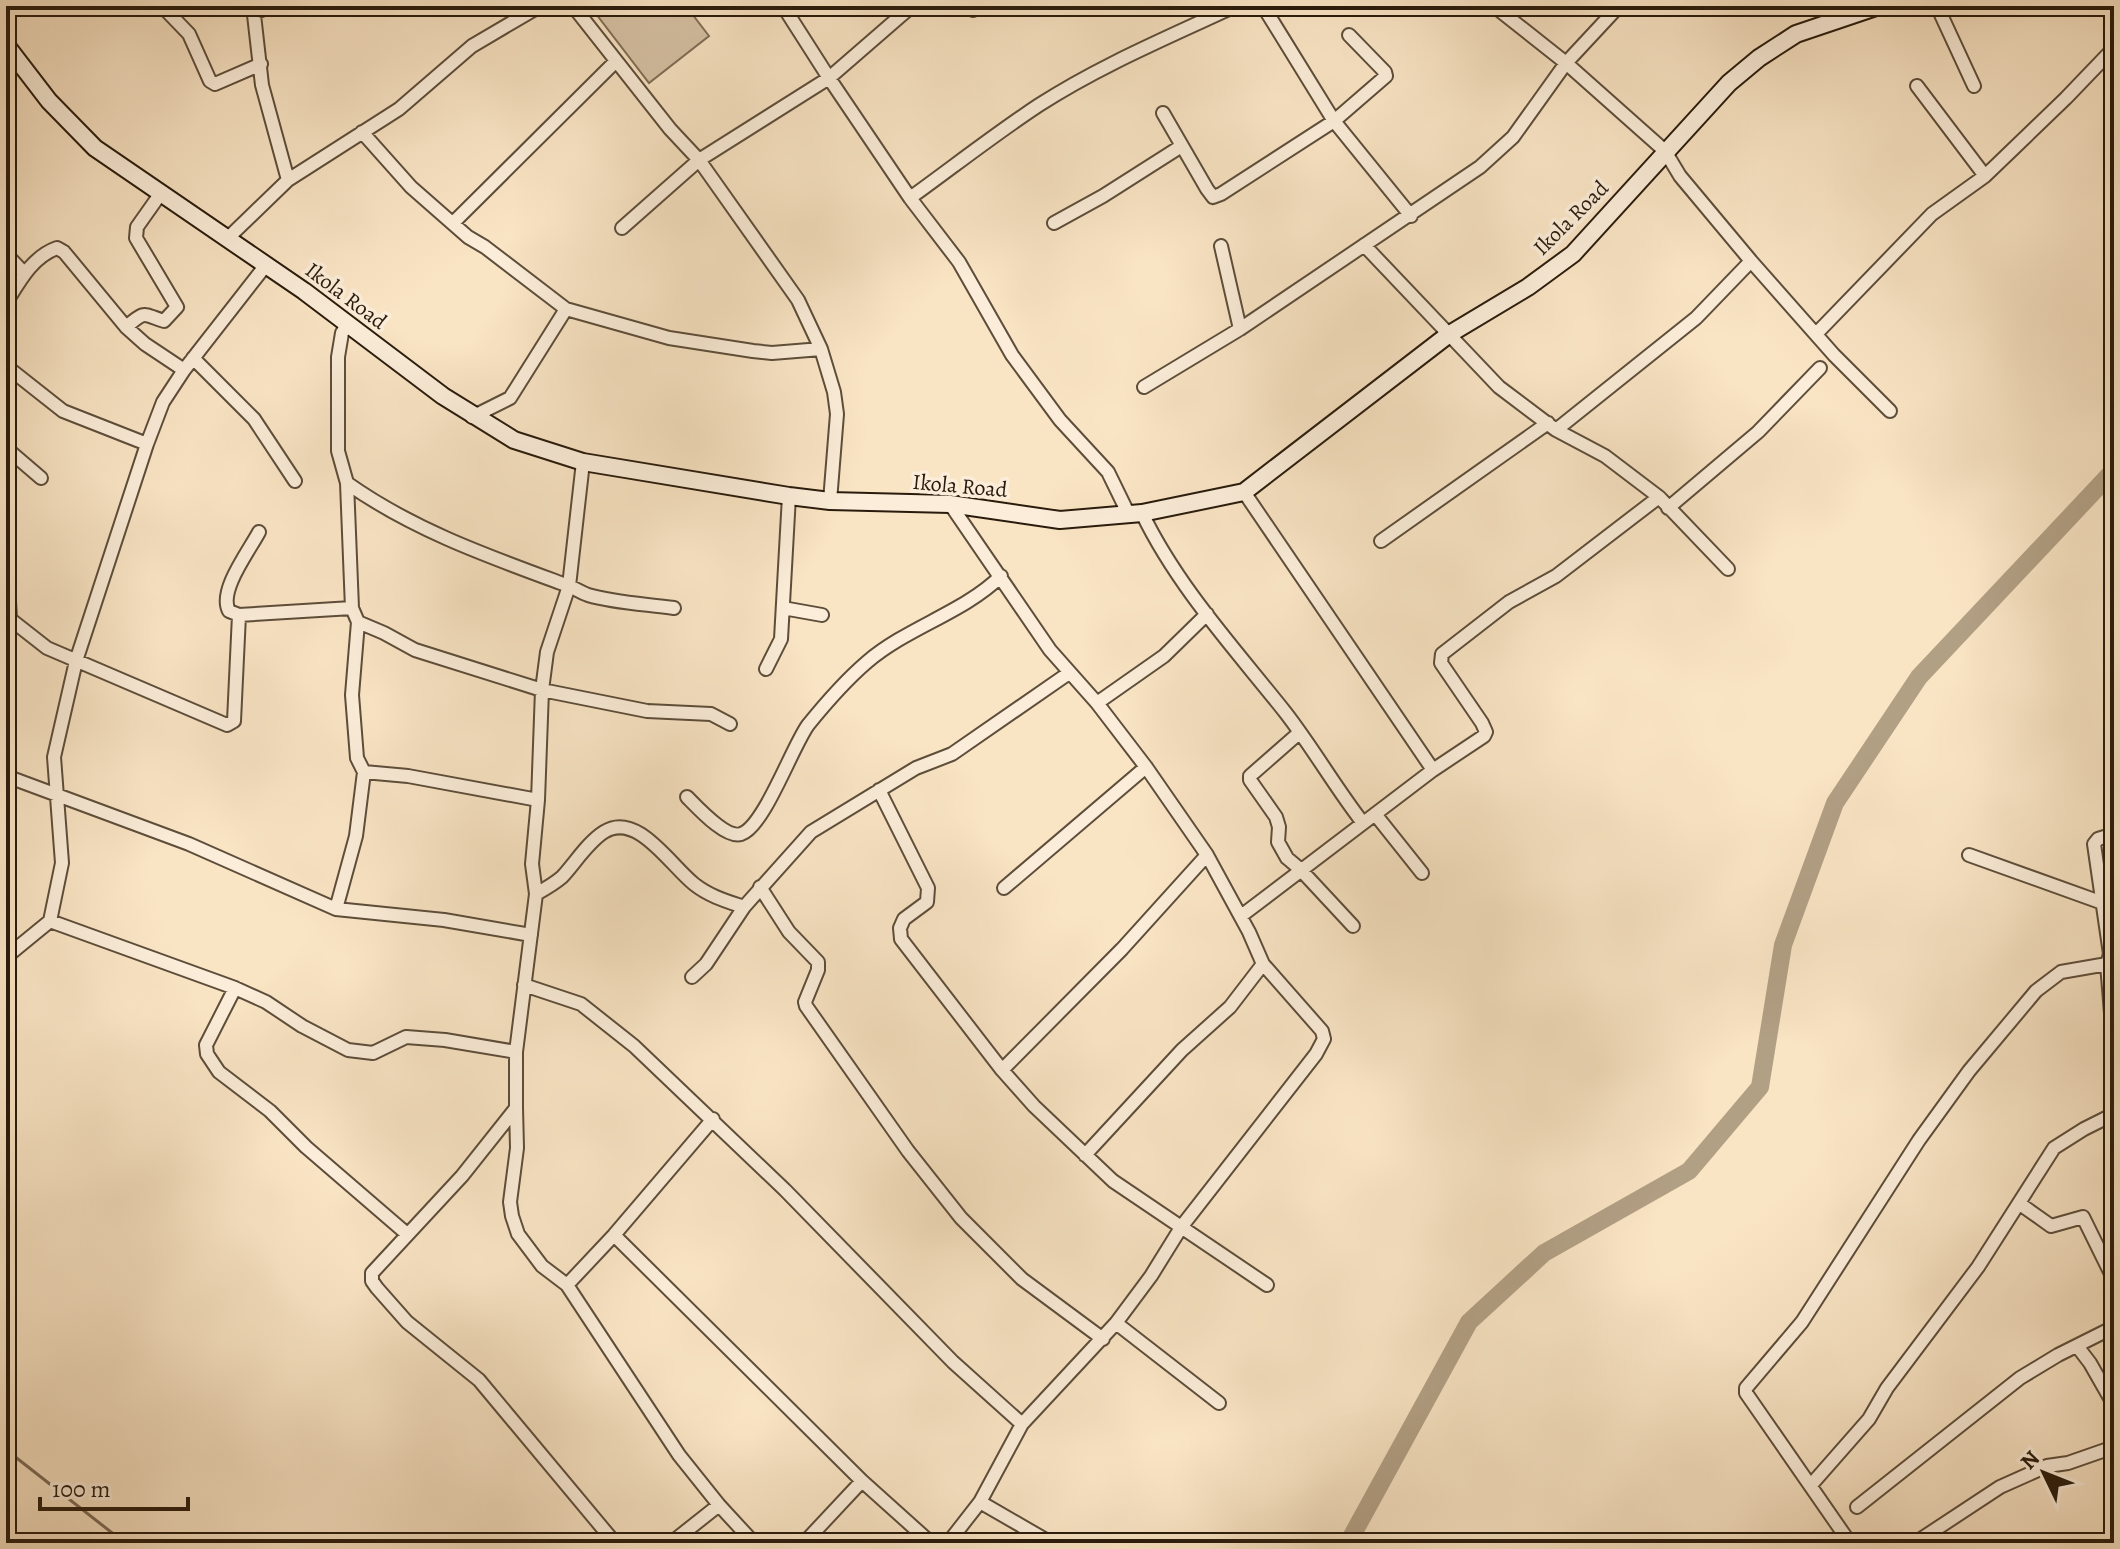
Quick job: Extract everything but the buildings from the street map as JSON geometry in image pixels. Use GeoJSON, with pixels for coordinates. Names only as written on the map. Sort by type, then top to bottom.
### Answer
{"type":"FeatureCollection","features":[{"type":"Feature","properties":{"kind":"street"},"geometry":{"type":"LineString","coordinates":[[162,6],[189,34],[210,81],[215,84],[261,64]]}},
{"type":"Feature","properties":{"kind":"street"},"geometry":{"type":"LineString","coordinates":[[270,6],[254,10],[262,85],[288,180]]}},
{"type":"Feature","properties":{"kind":"street"},"geometry":{"type":"LineString","coordinates":[[228,238],[288,180],[413,98],[472,46],[540,6]]}},
{"type":"Feature","properties":{"kind":"street"},"geometry":{"type":"LineString","coordinates":[[573,6],[670,129],[699,160],[798,300],[821,349],[834,392],[837,414],[830,501]]}},
{"type":"Feature","properties":{"kind":"street"},"geometry":{"type":"LineString","coordinates":[[783,6],[910,198],[959,262],[1012,355],[1060,420],[1108,472],[1207,614],[1299,733],[1363,823]]}},
{"type":"Feature","properties":{"kind":"street"},"geometry":{"type":"LineString","coordinates":[[622,228],[699,160],[829,78],[912,6]]}},
{"type":"Feature","properties":{"kind":"street"},"geometry":{"type":"LineString","coordinates":[[910,198],[1040,105],[1078,82],[1235,6]]}},
{"type":"Feature","properties":{"kind":"street"},"geometry":{"type":"LineString","coordinates":[[1263,6],[1334,121],[1411,216]]}},
{"type":"Feature","properties":{"kind":"street"},"geometry":{"type":"LineString","coordinates":[[1494,6],[1566,63],[1665,151],[1680,176],[1751,261],[1890,411]]}},
{"type":"Feature","properties":{"kind":"street"},"geometry":{"type":"LineString","coordinates":[[1144,387],[1240,329],[1480,167],[1513,137],[1566,63],[1619,6]]}},
{"type":"Feature","properties":{"kind":"street","name":"Ikola Road"},"geometry":{"type":"LineString","coordinates":[[6,45],[49,101],[95,148],[266,265],[472,417],[514,440],[583,462],[789,496],[830,501],[950,504],[1060,520],[1135,513],[1244,492],[1448,335],[1528,287],[1573,254],[1729,83],[1759,58],[1796,34],[1879,6]]}},
{"type":"Feature","properties":{"kind":"street"},"geometry":{"type":"LineString","coordinates":[[1937,6],[1974,86]]}},
{"type":"Feature","properties":{"kind":"street"},"geometry":{"type":"LineString","coordinates":[[1163,113],[1180,147],[1213,197],[1221,194],[1334,121],[1386,74],[1349,35]]}},
{"type":"Feature","properties":{"kind":"street"},"geometry":{"type":"LineString","coordinates":[[1816,334],[1932,214],[1985,176],[2114,48]]}},
{"type":"Feature","properties":{"kind":"street"},"geometry":{"type":"LineString","coordinates":[[453,223],[616,61]]}},
{"type":"Feature","properties":{"kind":"street"},"geometry":{"type":"LineString","coordinates":[[1917,86],[1985,176]]}},
{"type":"Feature","properties":{"kind":"street"},"geometry":{"type":"LineString","coordinates":[[362,132],[411,187],[566,309],[669,338],[772,353],[821,349]]}},
{"type":"Feature","properties":{"kind":"street"},"geometry":{"type":"LineString","coordinates":[[1054,223],[1180,147]]}},
{"type":"Feature","properties":{"kind":"street"},"geometry":{"type":"LineString","coordinates":[[126,327],[141,314],[150,313],[164,321],[177,307],[136,238],[137,227],[161,193]]}},
{"type":"Feature","properties":{"kind":"street"},"geometry":{"type":"LineString","coordinates":[[1364,245],[1499,387],[1552,426],[1605,456],[1664,502],[1728,569]]}},
{"type":"Feature","properties":{"kind":"street"},"geometry":{"type":"LineString","coordinates":[[1221,246],[1240,329]]}},
{"type":"Feature","properties":{"kind":"street"},"geometry":{"type":"LineString","coordinates":[[6,303],[24,273],[49,251],[57,248],[64,252],[126,327],[184,370]]}},
{"type":"Feature","properties":{"kind":"street"},"geometry":{"type":"LineString","coordinates":[[6,254],[24,273]]}},
{"type":"Feature","properties":{"kind":"street"},"geometry":{"type":"LineString","coordinates":[[1381,541],[1552,426],[1696,318],[1751,261]]}},
{"type":"Feature","properties":{"kind":"street"},"geometry":{"type":"LineString","coordinates":[[6,957],[50,921],[62,863],[54,757],[76,661],[147,444],[163,402],[184,370],[266,265]]}},
{"type":"Feature","properties":{"kind":"street"},"geometry":{"type":"LineString","coordinates":[[472,417],[510,398],[566,309]]}},
{"type":"Feature","properties":{"kind":"street"},"geometry":{"type":"LineString","coordinates":[[336,909],[356,836],[364,772],[357,758],[352,695],[358,622],[352,608],[347,483],[338,451],[338,357],[342,333],[347,325]]}},
{"type":"Feature","properties":{"kind":"street"},"geometry":{"type":"LineString","coordinates":[[193,358],[254,419],[295,481]]}},
{"type":"Feature","properties":{"kind":"street"},"geometry":{"type":"LineString","coordinates":[[6,366],[63,411],[147,444]]}},
{"type":"Feature","properties":{"kind":"street"},"geometry":{"type":"LineString","coordinates":[[1241,916],[1486,732],[1441,663],[1442,654],[1509,602],[1556,576],[1664,502],[1758,432],[1820,368]]}},
{"type":"Feature","properties":{"kind":"street"},"geometry":{"type":"LineString","coordinates":[[6,448],[41,478]]}},
{"type":"Feature","properties":{"kind":"street"},"geometry":{"type":"LineString","coordinates":[[583,462],[569,586],[547,652],[542,690],[532,864],[536,894],[516,1052],[517,1148],[510,1202],[512,1216],[518,1234],[542,1266],[567,1285],[679,1455],[754,1543]]}},
{"type":"Feature","properties":{"kind":"street"},"geometry":{"type":"LineString","coordinates":[[347,483],[380,506],[451,541],[525,572],[586,594],[674,608]]}},
{"type":"Feature","properties":{"kind":"street"},"geometry":{"type":"LineString","coordinates":[[1244,492],[1433,770]]}},
{"type":"Feature","properties":{"kind":"street"},"geometry":{"type":"LineString","coordinates":[[766,669],[781,639],[789,496]]}},
{"type":"Feature","properties":{"kind":"street"},"geometry":{"type":"LineString","coordinates":[[948,1543],[980,1502],[1022,1424],[1116,1323],[1151,1276],[1182,1226],[1323,1043],[1322,1031],[1263,964],[1207,855],[1097,703],[1050,650],[950,504]]}},
{"type":"Feature","properties":{"kind":"street"},"geometry":{"type":"LineString","coordinates":[[259,532],[227,591],[224,603],[229,611],[239,615],[352,608]]}},
{"type":"Feature","properties":{"kind":"street"},"geometry":{"type":"LineString","coordinates":[[687,797],[728,833],[744,833],[774,791],[808,726],[868,661],[984,592],[1001,576]]}},
{"type":"Feature","properties":{"kind":"street"},"geometry":{"type":"LineString","coordinates":[[6,599],[9,601],[8,620],[47,648],[227,725],[234,721],[239,615]]}},
{"type":"Feature","properties":{"kind":"street"},"geometry":{"type":"LineString","coordinates":[[783,608],[822,615]]}},
{"type":"Feature","properties":{"kind":"street"},"geometry":{"type":"LineString","coordinates":[[1097,703],[1164,656],[1207,614]]}},
{"type":"Feature","properties":{"kind":"street"},"geometry":{"type":"LineString","coordinates":[[358,622],[415,650],[542,690],[647,711],[711,714],[730,724]]}},
{"type":"Feature","properties":{"kind":"street"},"geometry":{"type":"LineString","coordinates":[[692,977],[706,964],[760,887],[811,832],[916,768],[952,754],[1069,673]]}},
{"type":"Feature","properties":{"kind":"street"},"geometry":{"type":"LineString","coordinates":[[1299,733],[1250,776],[1250,780],[1276,817],[1278,842],[1287,858],[1353,926]]}},
{"type":"Feature","properties":{"kind":"street"},"geometry":{"type":"LineString","coordinates":[[1004,888],[1146,767]]}},
{"type":"Feature","properties":{"kind":"street"},"geometry":{"type":"LineString","coordinates":[[364,772],[408,776],[538,800]]}},
{"type":"Feature","properties":{"kind":"street"},"geometry":{"type":"LineString","coordinates":[[6,776],[189,844],[336,909],[444,920],[531,935]]}},
{"type":"Feature","properties":{"kind":"street"},"geometry":{"type":"LineString","coordinates":[[879,790],[928,888],[927,902],[904,919],[900,928],[901,939],[1002,1070],[1034,1106],[1113,1181],[1267,1285]]}},
{"type":"Feature","properties":{"kind":"street"},"geometry":{"type":"LineString","coordinates":[[1375,814],[1422,873]]}},
{"type":"Feature","properties":{"kind":"street"},"geometry":{"type":"LineString","coordinates":[[536,894],[558,880],[602,833],[615,826],[631,827],[708,894],[744,907]]}},
{"type":"Feature","properties":{"kind":"street"},"geometry":{"type":"LineString","coordinates":[[2114,834],[2098,839],[2094,844],[2110,957],[2114,1050]]}},
{"type":"Feature","properties":{"kind":"street"},"geometry":{"type":"LineString","coordinates":[[1002,1070],[1122,949],[1207,855]]}},
{"type":"Feature","properties":{"kind":"street"},"geometry":{"type":"LineString","coordinates":[[1969,855],[2100,902]]}},
{"type":"Feature","properties":{"kind":"street"},"geometry":{"type":"LineString","coordinates":[[760,887],[789,932],[818,962],[806,1006],[908,1151],[961,1218],[1022,1279],[1103,1339]]}},
{"type":"Feature","properties":{"kind":"street"},"geometry":{"type":"LineString","coordinates":[[50,921],[235,988],[266,1002],[302,1026],[348,1050],[373,1053],[406,1037],[516,1052]]}},
{"type":"Feature","properties":{"kind":"street"},"geometry":{"type":"LineString","coordinates":[[1850,1543],[1781,1446],[1746,1393],[1746,1388],[1802,1322],[1935,1117],[2036,991],[2061,972],[2110,957]]}},
{"type":"Feature","properties":{"kind":"street"},"geometry":{"type":"LineString","coordinates":[[1085,1155],[1182,1050],[1230,1007],[1263,964]]}},
{"type":"Feature","properties":{"kind":"street"},"geometry":{"type":"LineString","coordinates":[[524,985],[581,1004],[634,1046],[679,1091],[713,1119],[922,1327],[953,1362],[1022,1424]]}},
{"type":"Feature","properties":{"kind":"street"},"geometry":{"type":"LineString","coordinates":[[235,988],[206,1045],[207,1054],[219,1072],[270,1111],[306,1147],[407,1234]]}},
{"type":"Feature","properties":{"kind":"street"},"geometry":{"type":"LineString","coordinates":[[2113,1068],[2114,1076]]}},
{"type":"Feature","properties":{"kind":"street"},"geometry":{"type":"LineString","coordinates":[[516,1108],[462,1176],[372,1273],[372,1281],[407,1322],[479,1380],[615,1543]]}},
{"type":"Feature","properties":{"kind":"street"},"geometry":{"type":"LineString","coordinates":[[1811,1485],[1869,1419],[1887,1388],[1978,1267],[2054,1148],[2114,1114]]}},
{"type":"Feature","properties":{"kind":"street"},"geometry":{"type":"LineString","coordinates":[[567,1285],[713,1119]]}},
{"type":"Feature","properties":{"kind":"street"},"geometry":{"type":"LineString","coordinates":[[2020,1204],[2051,1226],[2083,1217],[2114,1280]]}},
{"type":"Feature","properties":{"kind":"street"},"geometry":{"type":"LineString","coordinates":[[614,1235],[862,1481],[931,1543]]}},
{"type":"Feature","properties":{"kind":"street"},"geometry":{"type":"LineString","coordinates":[[1116,1323],[1219,1403]]}},
{"type":"Feature","properties":{"kind":"street"},"geometry":{"type":"LineString","coordinates":[[1857,1507],[2020,1378],[2114,1327]]}},
{"type":"Feature","properties":{"kind":"street"},"geometry":{"type":"LineString","coordinates":[[2077,1346],[2114,1405]]}},
{"type":"Feature","properties":{"kind":"street"},"geometry":{"type":"LineString","coordinates":[[1915,1543],[2000,1487],[2047,1466],[2068,1463],[2114,1447]]}},
{"type":"Feature","properties":{"kind":"street"},"geometry":{"type":"LineString","coordinates":[[804,1543],[862,1481]]}},
{"type":"Feature","properties":{"kind":"street"},"geometry":{"type":"LineString","coordinates":[[980,1502],[1051,1543]]}},
{"type":"Feature","properties":{"kind":"street"},"geometry":{"type":"LineString","coordinates":[[671,1543],[719,1505]]}},
{"type":"Feature","properties":{"kind":"shaded area"},"geometry":{"type":"Polygon","coordinates":[[[590,6],[686,6],[709,36],[649,83],[590,6]]]}},
{"type":"Feature","properties":{"kind":"waterway"},"geometry":{"type":"LineString","coordinates":[[1348,1543],[1469,1322],[1544,1253],[1689,1171],[1760,1087],[1783,945],[1835,803],[1919,677],[2114,470]]}},
{"type":"Feature","properties":{"kind":"waterway"},"geometry":{"type":"LineString","coordinates":[[6,1445],[9,1452],[125,1543]]}}]}
